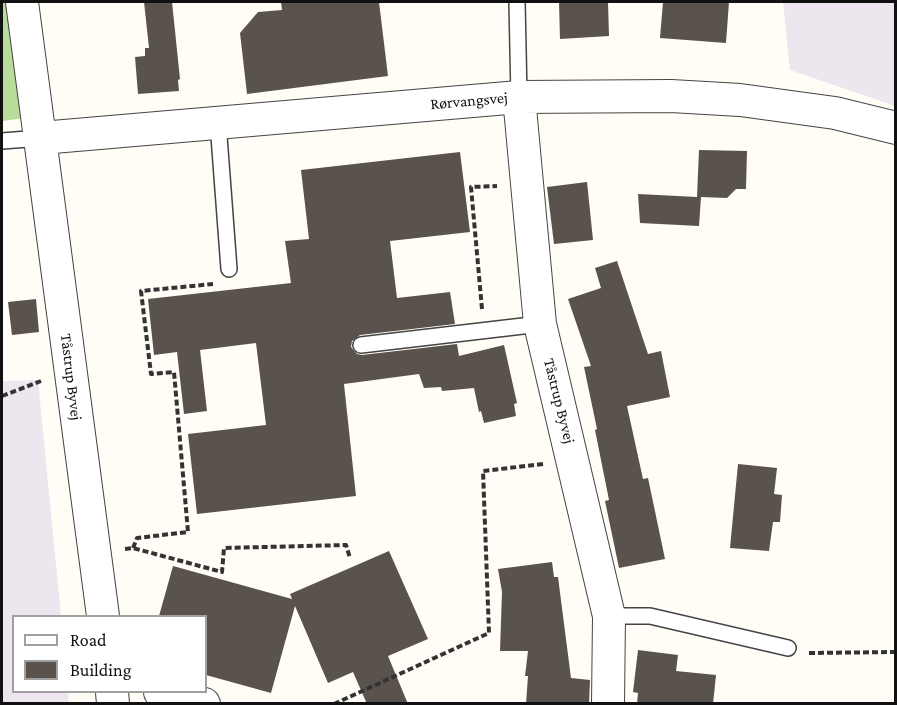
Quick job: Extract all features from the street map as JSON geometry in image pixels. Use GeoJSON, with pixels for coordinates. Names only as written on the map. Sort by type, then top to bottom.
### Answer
{"type":"FeatureCollection","features":[{"type":"Feature","properties":{"kind":"street","name":"Tåstrup Byvej"},"geometry":{"type":"LineString","coordinates":[[22,2],[103,615]]}},
{"type":"Feature","properties":{"kind":"street","name":"Rørvangsvej"},"geometry":{"type":"LineString","coordinates":[[41,138],[519,97],[671,96],[740,100],[835,113],[896,128]]}},
{"type":"Feature","properties":{"kind":"street","name":"Tåstrup Byvej"},"geometry":{"type":"LineString","coordinates":[[519,97],[540,324],[609,616],[608,704]]}},
{"type":"Feature","properties":{"kind":"street"},"geometry":{"type":"LineString","coordinates":[[164,693],[204,704]]}},
{"type":"Feature","properties":{"kind":"lane"},"geometry":{"type":"LineString","coordinates":[[517,2],[519,97]]}},
{"type":"Feature","properties":{"kind":"lane"},"geometry":{"type":"LineString","coordinates":[[218,123],[229,269]]}},
{"type":"Feature","properties":{"kind":"lane"},"geometry":{"type":"LineString","coordinates":[[2,141],[41,138]]}},
{"type":"Feature","properties":{"kind":"lane"},"geometry":{"type":"LineString","coordinates":[[361,345],[540,324]]}},
{"type":"Feature","properties":{"kind":"lane"},"geometry":{"type":"LineString","coordinates":[[609,616],[651,616],[788,648]]}},
{"type":"Feature","properties":{"kind":"path"},"geometry":{"type":"LineString","coordinates":[[484,331],[471,187],[526,185]]}},
{"type":"Feature","properties":{"kind":"path"},"geometry":{"type":"LineString","coordinates":[[133,548],[137,538],[188,532],[174,372],[151,374],[141,291],[230,282],[229,269]]}},
{"type":"Feature","properties":{"kind":"path"},"geometry":{"type":"LineString","coordinates":[[2,396],[70,371]]}},
{"type":"Feature","properties":{"kind":"path"},"geometry":{"type":"LineString","coordinates":[[334,704],[489,633],[483,471],[573,460]]}},
{"type":"Feature","properties":{"kind":"path"},"geometry":{"type":"LineString","coordinates":[[94,550],[133,548],[222,572],[224,548],[346,545],[350,558]]}},
{"type":"Feature","properties":{"kind":"path"},"geometry":{"type":"LineString","coordinates":[[788,648],[811,653],[896,652]]}},
{"type":"Feature","properties":{"kind":"shaded area"},"geometry":{"type":"Polygon","coordinates":[[[783,2],[895,2],[895,106],[790,70],[783,2]]]}},
{"type":"Feature","properties":{"kind":"shaded area"},"geometry":{"type":"Polygon","coordinates":[[[38,380],[61,615],[12,615],[12,693],[68,693],[69,703],[2,703],[2,381],[38,380]]]}},
{"type":"Feature","properties":{"kind":"green space"},"geometry":{"type":"Polygon","coordinates":[[[2,2],[8,2],[25,118],[2,121],[2,2]]]}},
{"type":"Feature","properties":{"kind":"building"},"geometry":{"type":"Polygon","coordinates":[[[144,2],[172,2],[180,79],[178,80],[179,91],[138,94],[135,57],[145,56],[145,48],[149,48],[144,2]]]}},
{"type":"Feature","properties":{"kind":"building"},"geometry":{"type":"Polygon","coordinates":[[[281,2],[379,2],[388,76],[247,94],[240,33],[258,12],[282,10],[281,2]]]}},
{"type":"Feature","properties":{"kind":"building"},"geometry":{"type":"Polygon","coordinates":[[[559,2],[608,2],[609,36],[560,39],[559,2]]]}},
{"type":"Feature","properties":{"kind":"building"},"geometry":{"type":"Polygon","coordinates":[[[663,2],[729,2],[726,43],[660,38],[663,2]]]}},
{"type":"Feature","properties":{"kind":"building"},"geometry":{"type":"Polygon","coordinates":[[[699,150],[747,151],[746,189],[736,189],[727,198],[701,197],[699,226],[640,223],[638,194],[697,197],[699,150]]]}},
{"type":"Feature","properties":{"kind":"building"},"geometry":{"type":"Polygon","coordinates":[[[460,152],[470,232],[390,241],[397,298],[450,292],[455,324],[360,335],[352,341],[351,347],[357,354],[362,355],[457,344],[459,356],[504,345],[517,403],[514,404],[516,416],[484,423],[474,388],[442,391],[441,387],[424,388],[419,374],[344,384],[356,496],[197,514],[188,434],[266,425],[256,343],[200,350],[207,411],[184,414],[177,352],[154,355],[148,299],[291,283],[285,241],[309,239],[301,170],[460,152]]]}},
{"type":"Feature","properties":{"kind":"building"},"geometry":{"type":"Polygon","coordinates":[[[587,182],[593,240],[554,244],[547,187],[587,182]]]}},
{"type":"Feature","properties":{"kind":"building"},"geometry":{"type":"Polygon","coordinates":[[[617,261],[648,354],[661,351],[670,397],[627,406],[643,479],[648,478],[665,559],[619,568],[605,501],[609,500],[584,367],[591,366],[568,299],[601,288],[595,268],[617,261]]]}},
{"type":"Feature","properties":{"kind":"building"},"geometry":{"type":"Polygon","coordinates":[[[36,299],[39,332],[12,335],[8,302],[36,299]]]}},
{"type":"Feature","properties":{"kind":"building"},"geometry":{"type":"Polygon","coordinates":[[[738,464],[777,468],[774,494],[782,495],[780,522],[773,522],[769,551],[730,548],[738,464]]]}},
{"type":"Feature","properties":{"kind":"building"},"geometry":{"type":"Polygon","coordinates":[[[389,551],[428,639],[388,656],[408,704],[367,704],[353,672],[328,683],[295,606],[271,693],[207,675],[207,615],[159,615],[173,566],[292,599],[290,594],[389,551]]]}},
{"type":"Feature","properties":{"kind":"building"},"geometry":{"type":"Polygon","coordinates":[[[552,562],[554,577],[558,577],[571,678],[590,680],[589,704],[526,704],[528,676],[525,676],[528,651],[500,651],[502,592],[498,569],[552,562]]]}},
{"type":"Feature","properties":{"kind":"building"},"geometry":{"type":"Polygon","coordinates":[[[638,650],[678,655],[676,671],[716,675],[713,704],[637,704],[638,693],[633,692],[638,650]]]}}]}
